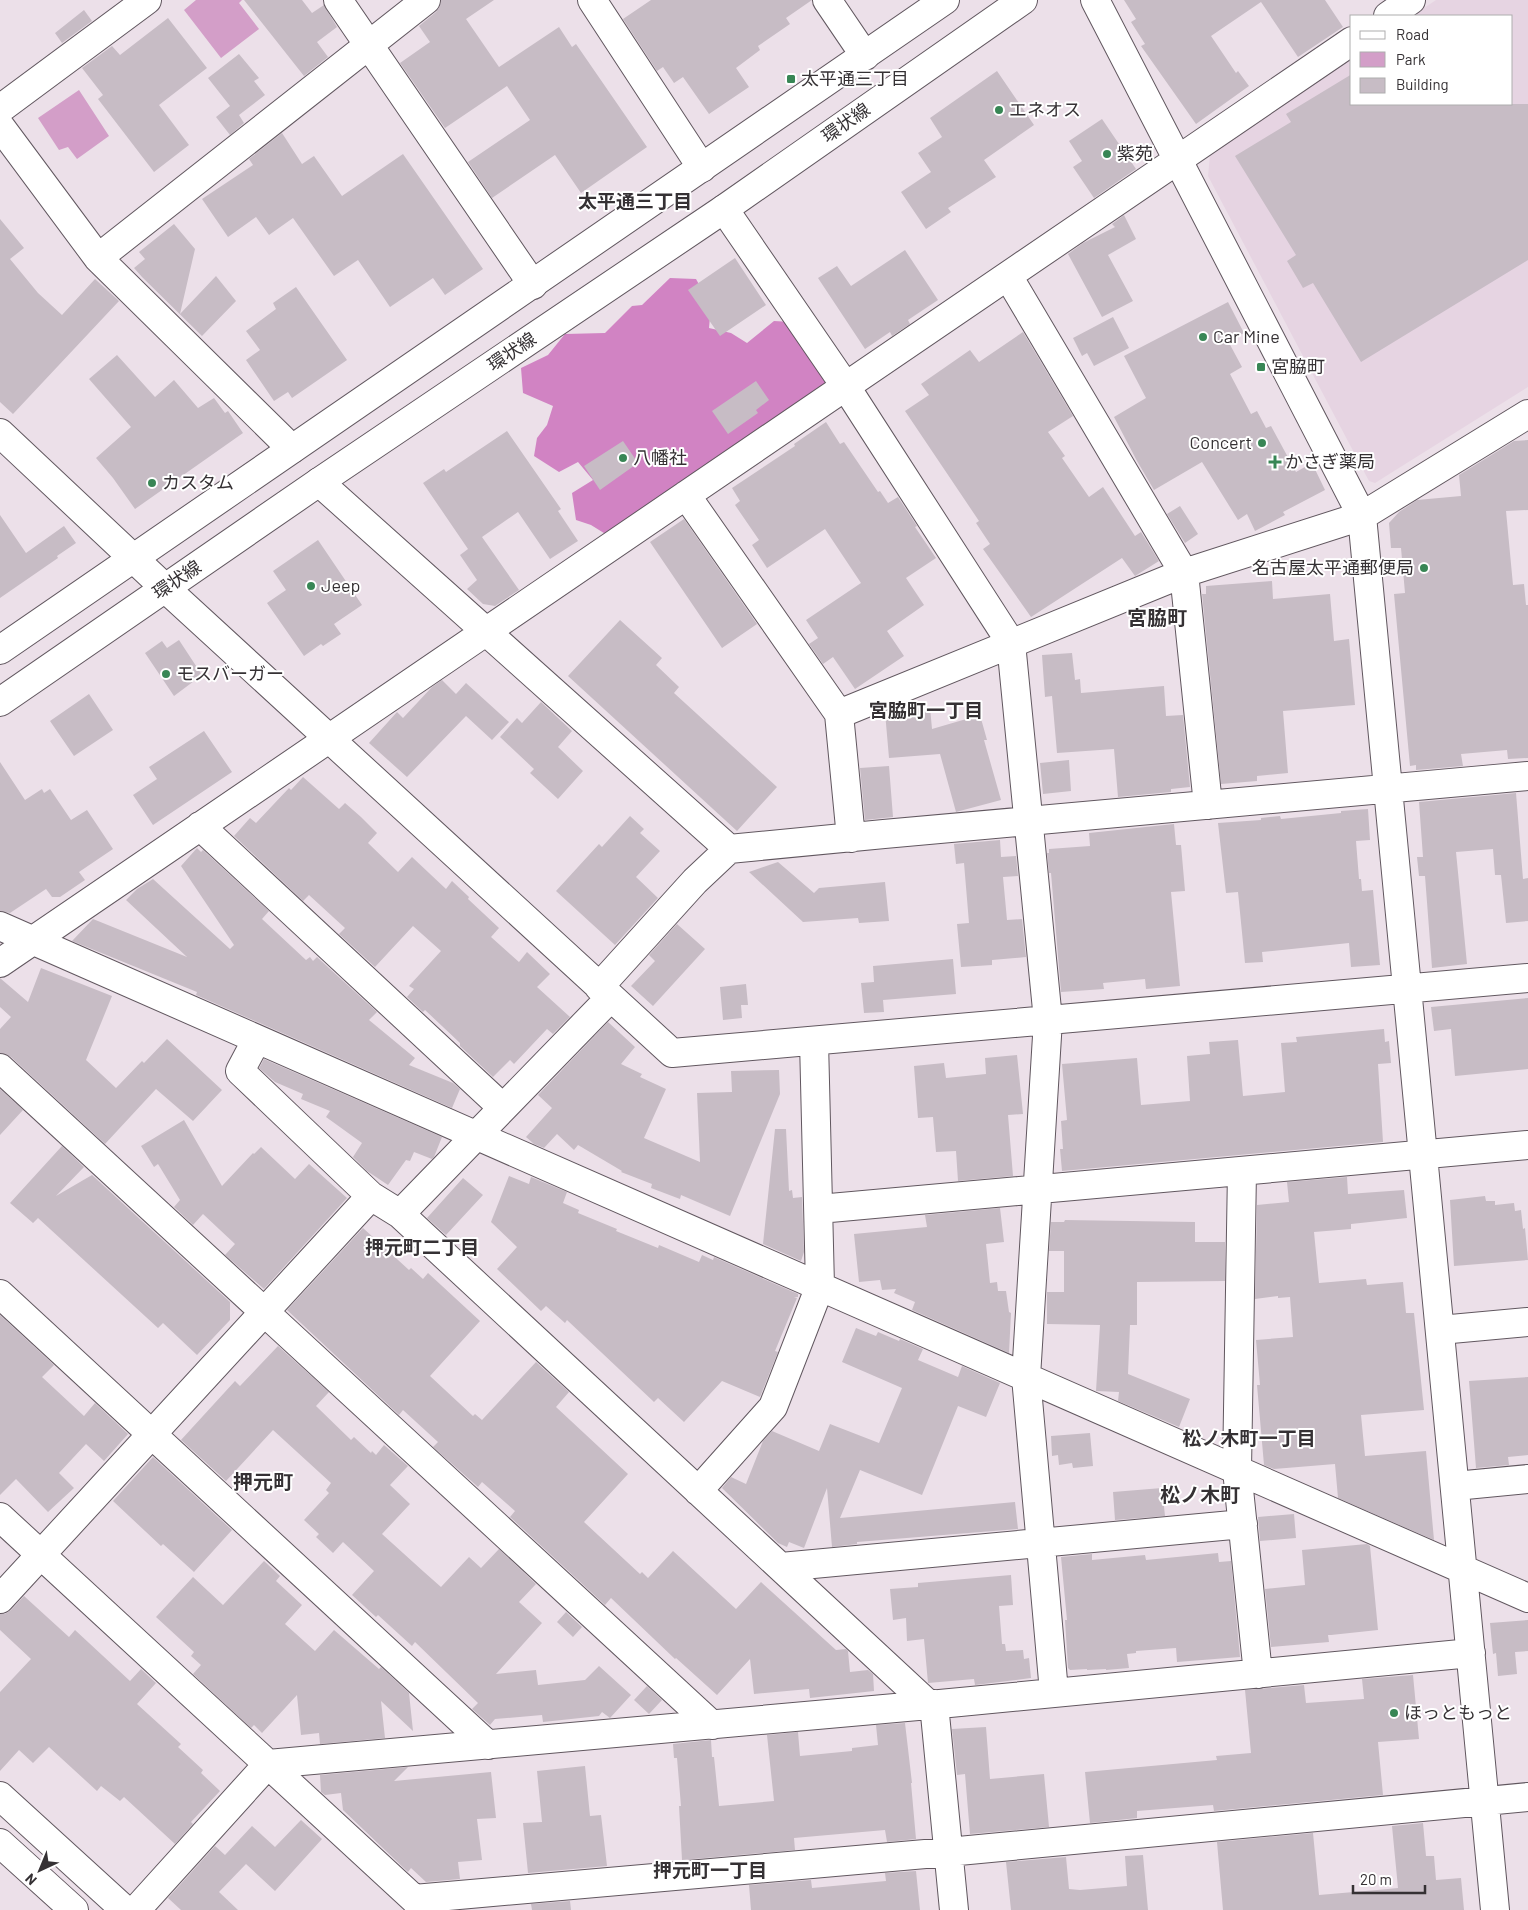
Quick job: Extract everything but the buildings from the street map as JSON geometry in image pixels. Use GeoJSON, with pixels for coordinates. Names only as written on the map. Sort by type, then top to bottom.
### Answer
{"type":"FeatureCollection","features":[{"type":"Feature","properties":{"kind":"street"},"geometry":{"type":"LineString","coordinates":[[338,0],[533,285]]}},
{"type":"Feature","properties":{"kind":"street"},"geometry":{"type":"LineString","coordinates":[[98,258],[426,0]]}},
{"type":"Feature","properties":{"kind":"street"},"geometry":{"type":"LineString","coordinates":[[592,0],[702,168]]}},
{"type":"Feature","properties":{"kind":"street"},"geometry":{"type":"LineString","coordinates":[[828,0],[865,56]]}},
{"type":"Feature","properties":{"kind":"street"},"geometry":{"type":"LineString","coordinates":[[0,650],[945,0]]}},
{"type":"Feature","properties":{"kind":"street","name":"環状線"},"geometry":{"type":"LineString","coordinates":[[0,702],[319,482],[724,209],[1023,0]]}},
{"type":"Feature","properties":{"kind":"street"},"geometry":{"type":"LineString","coordinates":[[1095,0],[1362,516],[1496,1910]]}},
{"type":"Feature","properties":{"kind":"street"},"geometry":{"type":"LineString","coordinates":[[1389,15],[1411,0]]}},
{"type":"Feature","properties":{"kind":"street"},"geometry":{"type":"LineString","coordinates":[[0,109],[141,2]]}},
{"type":"Feature","properties":{"kind":"street"},"geometry":{"type":"LineString","coordinates":[[0,963],[1350,42]]}},
{"type":"Feature","properties":{"kind":"street"},"geometry":{"type":"LineString","coordinates":[[0,126],[98,258],[292,449]]}},
{"type":"Feature","properties":{"kind":"street"},"geometry":{"type":"LineString","coordinates":[[724,209],[846,387],[1011,643],[1048,1020],[1026,1377],[1054,1692]]}},
{"type":"Feature","properties":{"kind":"street"},"geometry":{"type":"LineString","coordinates":[[1008,276],[1184,573],[1208,805]]}},
{"type":"Feature","properties":{"kind":"street"},"geometry":{"type":"LineString","coordinates":[[839,714],[1184,573],[1362,516],[1528,414]]}},
{"type":"Feature","properties":{"kind":"street"},"geometry":{"type":"LineString","coordinates":[[0,434],[672,1053],[1528,978]]}},
{"type":"Feature","properties":{"kind":"street"},"geometry":{"type":"LineString","coordinates":[[319,482],[729,850]]}},
{"type":"Feature","properties":{"kind":"street"},"geometry":{"type":"LineString","coordinates":[[686,495],[839,714],[851,838]]}},
{"type":"Feature","properties":{"kind":"street"},"geometry":{"type":"LineString","coordinates":[[400,1214],[503,1108],[605,992],[695,881],[729,850],[884,834],[1528,776]]}},
{"type":"Feature","properties":{"kind":"street"},"geometry":{"type":"LineString","coordinates":[[200,826],[503,1108]]}},
{"type":"Feature","properties":{"kind":"street"},"geometry":{"type":"LineString","coordinates":[[0,926],[477,1134],[1528,1598]]}},
{"type":"Feature","properties":{"kind":"street"},"geometry":{"type":"LineString","coordinates":[[257,1039],[240,1071],[371,1196],[400,1214],[931,1705],[954,1910]]}},
{"type":"Feature","properties":{"kind":"street"},"geometry":{"type":"LineString","coordinates":[[698,1491],[773,1407],[820,1286],[814,1041]]}},
{"type":"Feature","properties":{"kind":"street"},"geometry":{"type":"LineString","coordinates":[[0,1068],[712,1725]]}},
{"type":"Feature","properties":{"kind":"street"},"geometry":{"type":"LineString","coordinates":[[819,1209],[1528,1145]]}},
{"type":"Feature","properties":{"kind":"street"},"geometry":{"type":"LineString","coordinates":[[1242,1171],[1237,1470],[1258,1674]]}},
{"type":"Feature","properties":{"kind":"street"},"geometry":{"type":"LineString","coordinates":[[0,1599],[371,1196]]}},
{"type":"Feature","properties":{"kind":"street"},"geometry":{"type":"LineString","coordinates":[[0,1294],[488,1745]]}},
{"type":"Feature","properties":{"kind":"street"},"geometry":{"type":"LineString","coordinates":[[1440,1330],[1528,1322]]}},
{"type":"Feature","properties":{"kind":"street"},"geometry":{"type":"LineString","coordinates":[[1455,1486],[1528,1479]]}},
{"type":"Feature","properties":{"kind":"street"},"geometry":{"type":"LineString","coordinates":[[0,1517],[420,1904],[1528,1797]]}},
{"type":"Feature","properties":{"kind":"street"},"geometry":{"type":"LineString","coordinates":[[780,1567],[1243,1524]]}},
{"type":"Feature","properties":{"kind":"street"},"geometry":{"type":"LineString","coordinates":[[136,1910],[268,1764],[931,1705],[1471,1653]]}},
{"type":"Feature","properties":{"kind":"street"},"geometry":{"type":"LineString","coordinates":[[0,1796],[125,1910]]}},
{"type":"Feature","properties":{"kind":"street"},"geometry":{"type":"LineString","coordinates":[[0,1843],[74,1910]]}},
{"type":"Feature","properties":{"kind":"shaded area"},"geometry":{"type":"Polygon","coordinates":[[[1436,0],[1528,0],[1528,387],[1375,483],[1369,481],[1208,176],[1210,155],[1350,59],[1350,105],[1513,105],[1513,15],[1414,15],[1436,0]]]}},
{"type":"Feature","properties":{"kind":"shaded area"},"geometry":{"type":"Polygon","coordinates":[[[670,278],[696,279],[711,306],[709,328],[731,333],[747,343],[774,321],[791,322],[826,380],[823,394],[620,543],[591,525],[576,520],[572,493],[593,480],[578,462],[559,472],[534,456],[537,438],[547,425],[553,406],[523,393],[521,368],[548,355],[565,334],[605,333],[632,306],[642,305],[670,278]]]}},
{"type":"Feature","properties":{"kind":"green space"},"geometry":{"type":"Polygon","coordinates":[[[196,0],[242,0],[239,3],[259,29],[221,58],[184,10],[196,0]]]}},
{"type":"Feature","properties":{"kind":"green space"},"geometry":{"type":"Polygon","coordinates":[[[79,90],[109,136],[77,159],[68,147],[59,150],[38,118],[79,90]]]}},
{"type":"Feature","properties":{"kind":"place","name":"太平通三丁目"},"geometry":{"type":"Point","coordinates":[791,79]}},
{"type":"Feature","properties":{"kind":"place","name":"エネオス"},"geometry":{"type":"Point","coordinates":[999,110]}},
{"type":"Feature","properties":{"kind":"place","name":"紫苑"},"geometry":{"type":"Point","coordinates":[1107,154]}},
{"type":"Feature","properties":{"kind":"place","name":"Car Mine"},"geometry":{"type":"Point","coordinates":[1203,337]}},
{"type":"Feature","properties":{"kind":"place","name":"宮脇町"},"geometry":{"type":"Point","coordinates":[1261,367]}},
{"type":"Feature","properties":{"kind":"place","name":"Concert"},"geometry":{"type":"Point","coordinates":[1262,443]}},
{"type":"Feature","properties":{"kind":"place","name":"八幡社"},"geometry":{"type":"Point","coordinates":[623,458]}},
{"type":"Feature","properties":{"kind":"place","name":"かさぎ薬局"},"geometry":{"type":"Point","coordinates":[1275,462]}},
{"type":"Feature","properties":{"kind":"place","name":"カスタム"},"geometry":{"type":"Point","coordinates":[152,483]}},
{"type":"Feature","properties":{"kind":"place","name":"名古屋太平通郵便局"},"geometry":{"type":"Point","coordinates":[1424,568]}},
{"type":"Feature","properties":{"kind":"place","name":"Jeep"},"geometry":{"type":"Point","coordinates":[311,586]}},
{"type":"Feature","properties":{"kind":"place","name":"モスバーガー"},"geometry":{"type":"Point","coordinates":[166,674]}},
{"type":"Feature","properties":{"kind":"place","name":"ほっともっと"},"geometry":{"type":"Point","coordinates":[1394,1713]}},
{"type":"Feature","properties":{"kind":"district","name":"太平通三丁目"},"geometry":{"type":"Point","coordinates":[635,201]}},
{"type":"Feature","properties":{"kind":"district","name":"宮脇町"},"geometry":{"type":"Point","coordinates":[1157,618]}},
{"type":"Feature","properties":{"kind":"district","name":"宮脇町一丁目"},"geometry":{"type":"Point","coordinates":[926,710]}},
{"type":"Feature","properties":{"kind":"district","name":"押元町二丁目"},"geometry":{"type":"Point","coordinates":[422,1247]}},
{"type":"Feature","properties":{"kind":"district","name":"松ノ木町一丁目"},"geometry":{"type":"Point","coordinates":[1249,1438]}},
{"type":"Feature","properties":{"kind":"district","name":"押元町"},"geometry":{"type":"Point","coordinates":[263,1482]}},
{"type":"Feature","properties":{"kind":"district","name":"松ノ木町"},"geometry":{"type":"Point","coordinates":[1200,1495]}},
{"type":"Feature","properties":{"kind":"district","name":"押元町一丁目"},"geometry":{"type":"Point","coordinates":[710,1870]}}]}
